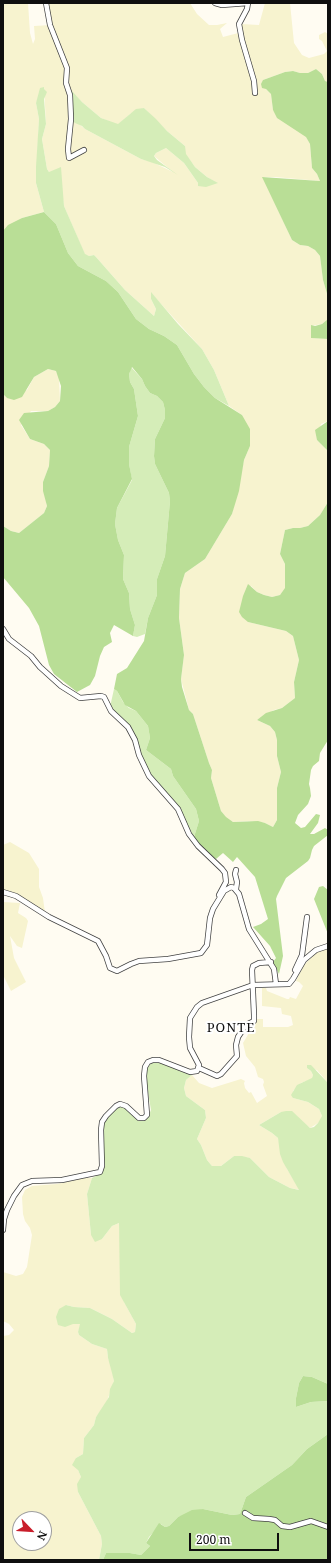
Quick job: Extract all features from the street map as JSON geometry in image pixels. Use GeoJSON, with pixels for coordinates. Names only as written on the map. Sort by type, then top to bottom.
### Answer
{"type":"FeatureCollection","features":[{"type":"Feature","properties":{"kind":"street"},"geometry":{"type":"LineString","coordinates":[[46,3],[50,24],[67,68],[66,83],[70,95],[71,119],[68,149],[69,158],[84,150]]}},
{"type":"Feature","properties":{"kind":"street"},"geometry":{"type":"LineString","coordinates":[[215,3],[222,5],[248,3],[247,9],[240,20],[240,30],[254,81],[255,93]]}},
{"type":"Feature","properties":{"kind":"street"},"geometry":{"type":"LineString","coordinates":[[3,629],[9,639],[31,656],[40,667],[61,686],[80,698],[104,697],[111,710],[128,727],[135,740],[139,755],[149,776],[178,809],[190,834],[198,846],[222,868],[225,873],[226,882],[219,894],[210,918],[206,947],[201,953],[174,958],[139,961],[117,971],[110,968],[106,956],[98,942],[49,917],[16,896],[3,892]]}},
{"type":"Feature","properties":{"kind":"street"},"geometry":{"type":"LineString","coordinates":[[236,870],[236,889],[239,894],[249,929],[271,962],[274,969],[276,984]]}},
{"type":"Feature","properties":{"kind":"street"},"geometry":{"type":"LineString","coordinates":[[219,897],[228,889],[236,889]]}},
{"type":"Feature","properties":{"kind":"street"},"geometry":{"type":"LineString","coordinates":[[294,979],[294,972],[302,955],[307,917]]}},
{"type":"Feature","properties":{"kind":"street"},"geometry":{"type":"LineString","coordinates":[[199,1068],[190,1043],[190,1020],[193,1011],[202,1004],[253,985],[289,984],[294,979],[304,960],[316,950],[328,946]]}},
{"type":"Feature","properties":{"kind":"street"},"geometry":{"type":"LineString","coordinates":[[199,1068],[217,1076],[221,1074],[237,1056],[236,1045],[238,1037],[246,1025],[254,1021],[253,966],[259,963],[271,962]]}},
{"type":"Feature","properties":{"kind":"street"},"geometry":{"type":"LineString","coordinates":[[3,1230],[7,1210],[14,1196],[22,1185],[32,1181],[62,1180],[100,1172],[102,1168],[101,1130],[102,1122],[106,1116],[120,1104],[125,1105],[140,1118],[144,1118],[147,1115],[144,1076],[145,1067],[148,1062],[159,1060],[192,1073],[197,1071],[199,1068]]}},
{"type":"Feature","properties":{"kind":"street"},"geometry":{"type":"LineString","coordinates":[[245,1513],[253,1518],[275,1520],[282,1526],[290,1527],[311,1521],[328,1526]]}},
{"type":"Feature","properties":{"kind":"shaded area"},"geometry":{"type":"Polygon","coordinates":[[[3,3],[28,3],[30,33],[33,44],[35,39],[34,26],[51,25],[47,3],[190,3],[197,14],[209,25],[227,23],[220,29],[223,37],[242,32],[241,24],[259,25],[265,3],[290,3],[294,43],[302,55],[309,58],[324,54],[327,51],[322,41],[319,39],[319,35],[325,32],[328,34],[328,82],[325,81],[322,74],[316,69],[308,73],[293,71],[285,72],[263,80],[266,89],[271,94],[273,110],[306,136],[310,144],[312,168],[320,181],[263,177],[292,240],[300,245],[308,246],[315,250],[320,256],[323,280],[328,297],[328,319],[322,324],[311,326],[312,338],[328,339],[328,421],[321,424],[317,440],[328,451],[328,502],[320,515],[308,526],[285,530],[280,554],[285,564],[285,589],[280,595],[272,597],[264,595],[257,592],[251,586],[248,622],[286,631],[293,636],[299,660],[294,682],[295,698],[282,708],[274,710],[257,720],[270,726],[275,732],[277,740],[277,756],[281,772],[277,788],[277,820],[273,827],[265,823],[249,821],[233,822],[226,818],[221,811],[211,778],[212,770],[193,714],[189,710],[181,679],[184,655],[179,618],[180,589],[185,573],[205,559],[232,514],[244,460],[250,446],[242,415],[229,406],[214,370],[202,349],[151,293],[151,299],[156,309],[154,316],[125,290],[94,255],[85,255],[64,206],[62,193],[47,169],[42,139],[46,124],[44,87],[36,103],[39,119],[36,183],[44,212],[22,218],[3,231],[3,3]],[[71,91],[79,124],[85,129],[141,159],[152,162],[173,172],[154,156],[156,153],[166,148],[184,163],[198,183],[198,186],[217,183],[195,167],[185,154],[185,146],[167,131],[144,108],[130,114],[118,125],[101,118],[71,91]]]}},
{"type":"Feature","properties":{"kind":"shaded area"},"geometry":{"type":"Polygon","coordinates":[[[48,369],[56,371],[59,378],[60,401],[55,407],[48,411],[31,411],[21,425],[30,439],[44,444],[50,450],[49,466],[43,482],[47,506],[44,513],[19,533],[11,531],[3,526],[3,394],[7,398],[27,390],[34,377],[48,369]]]}},
{"type":"Feature","properties":{"kind":"shaded area"},"geometry":{"type":"Polygon","coordinates":[[[10,842],[29,853],[39,869],[39,887],[43,898],[45,913],[18,895],[3,890],[3,845],[10,842]]]}},
{"type":"Feature","properties":{"kind":"shaded area"},"geometry":{"type":"Polygon","coordinates":[[[3,902],[20,903],[18,913],[28,921],[22,948],[17,946],[10,936],[14,958],[26,982],[11,991],[3,975],[3,902]]]}},
{"type":"Feature","properties":{"kind":"shaded area"},"geometry":{"type":"Polygon","coordinates":[[[328,948],[328,1083],[317,1070],[307,1068],[313,1075],[312,1079],[301,1083],[293,1091],[293,1098],[308,1102],[319,1109],[322,1116],[321,1120],[310,1128],[296,1115],[281,1112],[259,1125],[278,1138],[287,1169],[300,1190],[290,1188],[269,1177],[250,1158],[234,1156],[221,1166],[212,1166],[207,1160],[197,1139],[206,1118],[205,1110],[186,1096],[184,1088],[186,1080],[192,1075],[199,1083],[212,1088],[241,1079],[245,1081],[245,1088],[249,1093],[251,1092],[257,1103],[267,1096],[263,1085],[263,1079],[258,1077],[255,1067],[246,1056],[243,1043],[255,1026],[254,1023],[256,1019],[263,1019],[263,1027],[288,1027],[293,1025],[291,1016],[282,1014],[281,1008],[262,1006],[262,988],[266,988],[267,991],[287,999],[290,997],[296,999],[303,986],[296,981],[304,965],[317,952],[328,948]]]}},
{"type":"Feature","properties":{"kind":"shaded area"},"geometry":{"type":"Polygon","coordinates":[[[84,1178],[92,1178],[87,1194],[91,1235],[102,1239],[112,1226],[119,1223],[124,1302],[136,1324],[135,1332],[132,1333],[112,1319],[90,1308],[66,1305],[73,1324],[81,1323],[78,1332],[79,1335],[92,1344],[107,1349],[114,1381],[106,1404],[96,1417],[94,1425],[84,1438],[83,1454],[76,1458],[81,1477],[78,1492],[101,1536],[102,1544],[99,1560],[3,1560],[3,1336],[9,1335],[14,1330],[9,1324],[3,1321],[3,1272],[16,1276],[23,1274],[27,1267],[32,1235],[23,1214],[22,1197],[25,1190],[32,1186],[57,1184],[84,1178]]]}},
{"type":"Feature","properties":{"kind":"green space"},"geometry":{"type":"Polygon","coordinates":[[[316,69],[322,74],[325,81],[328,82],[328,297],[323,280],[320,256],[315,250],[308,246],[300,245],[292,240],[262,177],[320,181],[312,168],[310,144],[306,137],[277,118],[273,110],[271,94],[266,89],[262,88],[261,84],[263,80],[285,72],[293,71],[308,73],[316,69]]]}},
{"type":"Feature","properties":{"kind":"green space"},"geometry":{"type":"Polygon","coordinates":[[[44,87],[47,92],[44,99],[46,124],[42,139],[47,169],[49,172],[61,167],[64,206],[85,254],[89,256],[94,255],[125,290],[154,316],[156,309],[151,299],[151,292],[178,324],[202,349],[214,370],[229,406],[215,398],[204,387],[194,374],[177,345],[164,336],[149,329],[136,319],[118,292],[106,281],[78,266],[68,253],[56,224],[44,212],[36,183],[39,119],[36,103],[40,88],[44,87]]]}},
{"type":"Feature","properties":{"kind":"green space"},"geometry":{"type":"Polygon","coordinates":[[[71,90],[82,102],[101,118],[118,124],[136,109],[144,108],[167,131],[185,146],[186,154],[195,167],[207,177],[218,183],[206,187],[198,186],[198,183],[184,163],[166,148],[156,153],[154,156],[157,160],[178,175],[165,167],[141,159],[75,123],[73,121],[71,90]]]}},
{"type":"Feature","properties":{"kind":"green space"},"geometry":{"type":"Polygon","coordinates":[[[44,212],[56,224],[68,253],[78,266],[106,281],[118,292],[136,319],[149,329],[164,336],[177,345],[194,374],[204,387],[215,398],[242,415],[250,429],[250,446],[244,460],[239,491],[232,514],[205,559],[185,573],[180,589],[179,618],[184,655],[181,679],[182,687],[189,710],[193,714],[212,770],[211,778],[221,811],[233,822],[258,821],[273,827],[277,820],[277,788],[281,772],[277,756],[277,740],[275,732],[270,726],[257,720],[266,713],[282,708],[295,698],[294,682],[299,660],[293,636],[286,631],[248,622],[242,617],[239,612],[243,596],[248,584],[257,592],[264,595],[272,597],[280,595],[285,588],[285,564],[280,554],[285,530],[308,526],[320,515],[328,502],[328,740],[320,753],[319,761],[311,770],[309,784],[311,796],[308,804],[298,815],[295,823],[301,828],[305,827],[316,814],[320,815],[318,823],[310,834],[314,834],[325,828],[328,830],[328,835],[314,846],[308,861],[286,878],[277,896],[276,899],[283,956],[279,974],[273,962],[276,958],[270,946],[253,927],[268,919],[255,877],[237,857],[233,862],[223,853],[216,859],[213,858],[203,849],[194,837],[199,821],[196,809],[173,776],[171,769],[146,750],[150,738],[148,726],[136,711],[125,705],[117,691],[114,689],[117,674],[127,668],[144,641],[148,618],[157,595],[157,579],[165,556],[170,501],[169,493],[155,464],[154,456],[155,439],[165,418],[163,402],[157,396],[150,393],[142,379],[132,367],[129,374],[130,382],[134,389],[138,416],[129,447],[129,464],[132,479],[117,508],[115,524],[118,540],[124,555],[123,579],[129,593],[130,609],[135,625],[133,636],[114,625],[110,633],[112,642],[104,647],[95,676],[90,685],[77,692],[54,674],[49,665],[39,626],[29,608],[3,577],[3,526],[11,531],[19,533],[44,513],[47,506],[43,491],[43,482],[49,466],[50,450],[44,444],[30,439],[19,420],[24,413],[48,411],[55,407],[60,401],[61,386],[56,371],[48,369],[34,377],[22,397],[14,400],[7,398],[3,394],[3,231],[8,225],[22,218],[44,212]]]}},
{"type":"Feature","properties":{"kind":"green space"},"geometry":{"type":"Polygon","coordinates":[[[328,319],[328,339],[311,338],[311,325],[315,326],[322,324],[328,319]]]}},
{"type":"Feature","properties":{"kind":"green space"},"geometry":{"type":"Polygon","coordinates":[[[131,367],[142,379],[150,393],[157,396],[163,402],[165,418],[155,439],[154,456],[155,464],[169,493],[170,501],[165,556],[157,579],[157,595],[148,618],[145,634],[137,637],[133,636],[135,625],[130,609],[129,593],[123,579],[124,555],[118,540],[115,524],[117,508],[132,480],[129,464],[129,447],[138,416],[134,389],[130,382],[129,374],[131,367]]]}},
{"type":"Feature","properties":{"kind":"green space"},"geometry":{"type":"Polygon","coordinates":[[[328,421],[328,451],[317,440],[315,430],[328,421]]]}},
{"type":"Feature","properties":{"kind":"green space"},"geometry":{"type":"Polygon","coordinates":[[[114,689],[117,691],[123,702],[129,708],[136,711],[148,726],[150,738],[146,750],[171,769],[173,776],[196,809],[199,821],[194,837],[175,802],[151,775],[140,754],[132,729],[110,707],[114,689]]]}},
{"type":"Feature","properties":{"kind":"green space"},"geometry":{"type":"Polygon","coordinates":[[[323,886],[328,890],[328,934],[314,899],[319,887],[323,886]]]}},
{"type":"Feature","properties":{"kind":"green space"},"geometry":{"type":"Polygon","coordinates":[[[156,1061],[192,1075],[186,1080],[184,1088],[186,1096],[205,1110],[206,1118],[197,1139],[207,1160],[212,1166],[221,1166],[234,1156],[250,1158],[269,1177],[290,1188],[299,1190],[283,1162],[280,1154],[278,1138],[259,1125],[281,1112],[292,1111],[310,1128],[314,1127],[322,1116],[319,1109],[308,1102],[293,1098],[291,1095],[297,1085],[312,1078],[313,1075],[307,1068],[307,1065],[311,1065],[328,1083],[328,1384],[312,1377],[303,1376],[299,1383],[296,1407],[311,1402],[328,1401],[328,1434],[307,1449],[292,1465],[246,1497],[240,1514],[232,1515],[203,1509],[178,1517],[169,1526],[165,1527],[161,1524],[149,1537],[146,1543],[150,1546],[141,1555],[130,1553],[106,1553],[103,1560],[99,1560],[102,1544],[101,1536],[78,1492],[77,1484],[81,1477],[78,1470],[72,1465],[76,1458],[83,1454],[84,1438],[94,1425],[96,1417],[109,1397],[110,1389],[114,1381],[107,1349],[92,1344],[79,1335],[78,1332],[80,1324],[73,1324],[65,1327],[58,1325],[56,1317],[59,1309],[66,1305],[90,1308],[112,1319],[132,1333],[135,1332],[136,1324],[120,1295],[119,1223],[112,1226],[102,1239],[95,1242],[91,1235],[87,1194],[92,1178],[103,1170],[104,1121],[114,1110],[122,1106],[146,1119],[148,1117],[151,1110],[146,1080],[146,1070],[151,1063],[156,1061]]]}},
{"type":"Feature","properties":{"kind":"green space"},"geometry":{"type":"Polygon","coordinates":[[[303,1376],[312,1377],[328,1384],[328,1401],[311,1402],[296,1407],[299,1383],[303,1376]]]}},
{"type":"Feature","properties":{"kind":"green space"},"geometry":{"type":"Polygon","coordinates":[[[328,1434],[328,1560],[103,1560],[106,1553],[130,1553],[141,1555],[150,1546],[146,1543],[159,1523],[165,1527],[169,1526],[178,1517],[192,1510],[203,1509],[232,1515],[240,1514],[246,1497],[292,1465],[307,1449],[328,1434]]]}},
{"type":"Feature","properties":{"kind":"district","name":"PONTE"},"geometry":{"type":"Point","coordinates":[231,1028]}}]}
